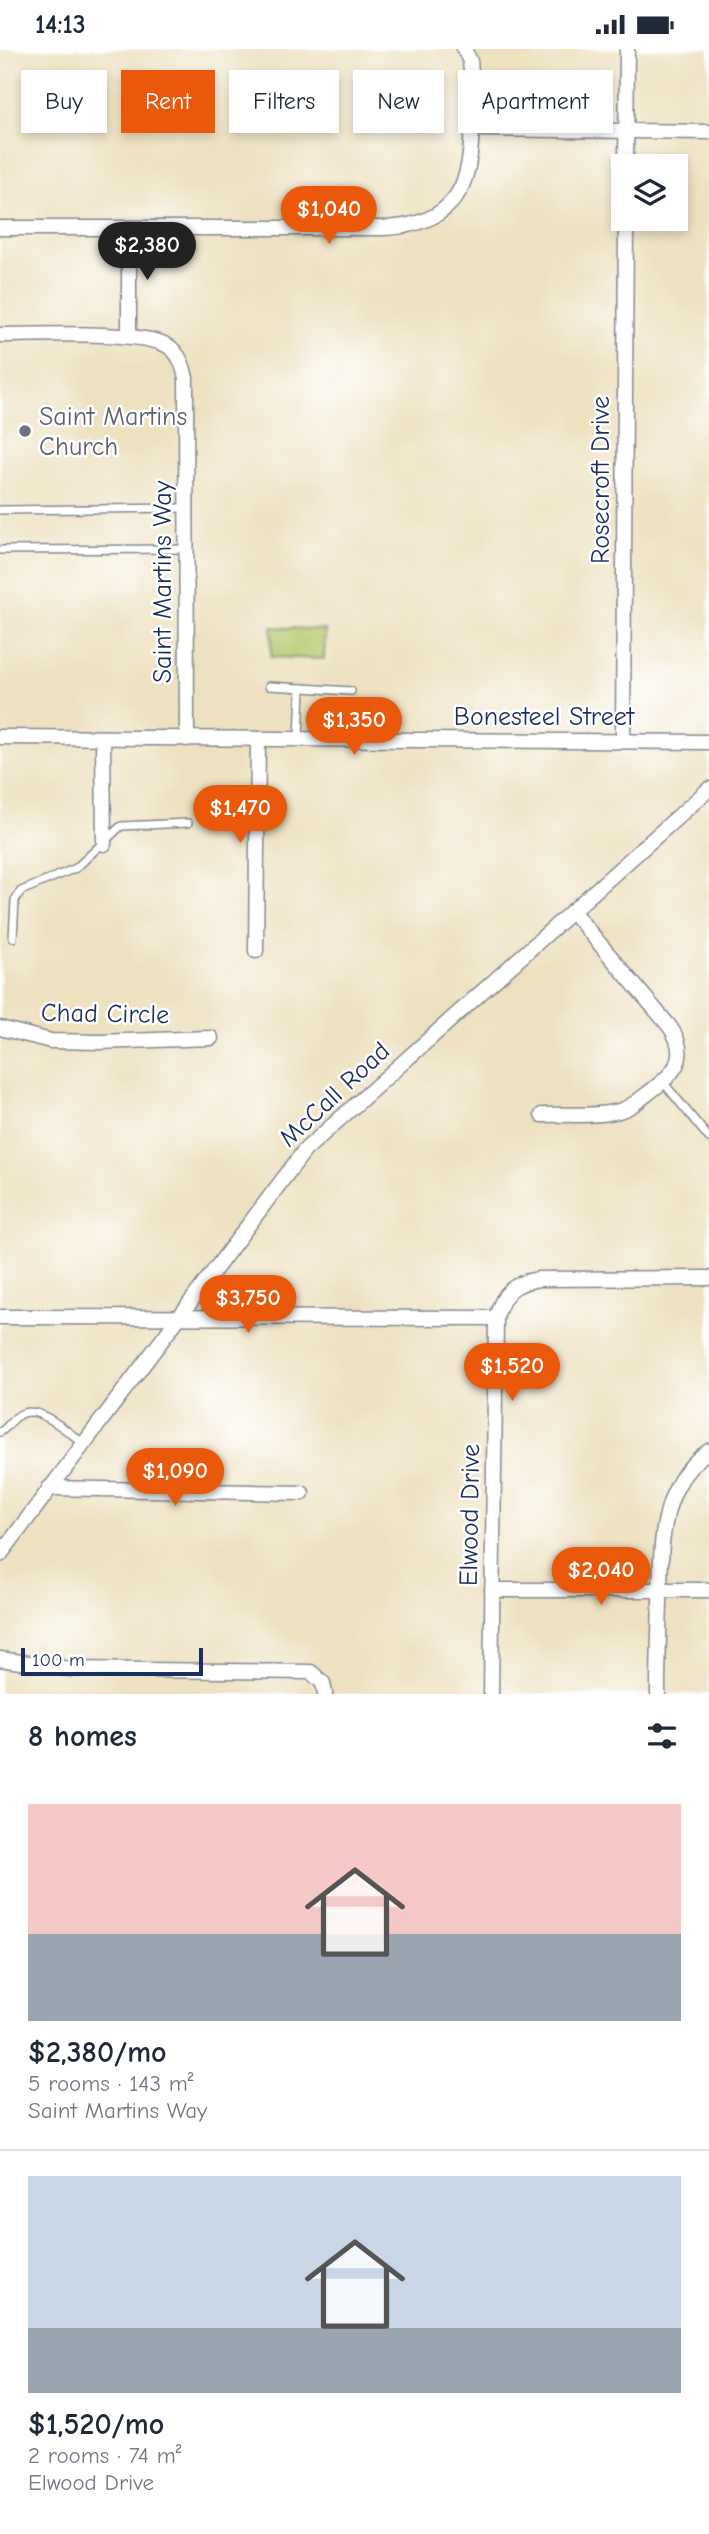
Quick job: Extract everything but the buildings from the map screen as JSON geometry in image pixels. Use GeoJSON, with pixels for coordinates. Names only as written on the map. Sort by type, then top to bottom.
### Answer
{"type":"FeatureCollection","features":[{"type":"Feature","properties":{"kind":"street"},"geometry":{"type":"LineString","coordinates":[[464,49],[471,70]]}},
{"type":"Feature","properties":{"kind":"street"},"geometry":{"type":"LineString","coordinates":[[626,154],[627,49]]}},
{"type":"Feature","properties":{"kind":"street"},"geometry":{"type":"LineString","coordinates":[[613,131],[709,132]]}},
{"type":"Feature","properties":{"kind":"street"},"geometry":{"type":"LineString","coordinates":[[0,228],[408,227],[428,221],[443,211],[462,188],[468,173],[471,133]]}},
{"type":"Feature","properties":{"kind":"street"},"geometry":{"type":"LineString","coordinates":[[129,336],[130,228]]}},
{"type":"Feature","properties":{"kind":"street","name":"Rosecroft Drive"},"geometry":{"type":"LineString","coordinates":[[623,741],[626,231]]}},
{"type":"Feature","properties":{"kind":"street","name":"Saint Martins Way"},"geometry":{"type":"LineString","coordinates":[[0,335],[129,336],[153,339],[170,347],[181,360],[186,378],[187,739]]}},
{"type":"Feature","properties":{"kind":"street","name":"Bonesteel Street"},"geometry":{"type":"LineString","coordinates":[[0,737],[709,742]]}},
{"type":"Feature","properties":{"kind":"street"},"geometry":{"type":"LineString","coordinates":[[103,738],[104,844]]}},
{"type":"Feature","properties":{"kind":"street"},"geometry":{"type":"LineString","coordinates":[[256,951],[258,739]]}},
{"type":"Feature","properties":{"kind":"street","name":"McCall Road"},"geometry":{"type":"LineString","coordinates":[[0,1555],[305,1150],[709,789]]}},
{"type":"Feature","properties":{"kind":"street"},"geometry":{"type":"LineString","coordinates":[[542,1115],[620,1111],[633,1105],[663,1082],[679,1061],[680,1048],[677,1038],[572,911]]}},
{"type":"Feature","properties":{"kind":"street","name":"Chad Circle"},"geometry":{"type":"LineString","coordinates":[[0,1028],[51,1041],[211,1038]]}},
{"type":"Feature","properties":{"kind":"street"},"geometry":{"type":"LineString","coordinates":[[0,1317],[496,1318],[505,1296],[523,1281],[709,1278]]}},
{"type":"Feature","properties":{"kind":"street","name":"Elwood Drive"},"geometry":{"type":"LineString","coordinates":[[491,1694],[496,1318]]}},
{"type":"Feature","properties":{"kind":"street"},"geometry":{"type":"LineString","coordinates":[[658,1694],[664,1520],[670,1500],[684,1474],[709,1451]]}},
{"type":"Feature","properties":{"kind":"street"},"geometry":{"type":"LineString","coordinates":[[49,1488],[303,1493]]}},
{"type":"Feature","properties":{"kind":"street"},"geometry":{"type":"LineString","coordinates":[[492,1590],[709,1590]]}},
{"type":"Feature","properties":{"kind":"street"},"geometry":{"type":"LineString","coordinates":[[0,1659],[70,1669],[311,1672],[323,1683],[325,1694]]}},
{"type":"Feature","properties":{"kind":"lane"},"geometry":{"type":"LineString","coordinates":[[0,510],[187,508]]}},
{"type":"Feature","properties":{"kind":"lane"},"geometry":{"type":"LineString","coordinates":[[0,550],[187,549]]}},
{"type":"Feature","properties":{"kind":"lane"},"geometry":{"type":"LineString","coordinates":[[269,686],[351,691]]}},
{"type":"Feature","properties":{"kind":"lane"},"geometry":{"type":"LineString","coordinates":[[299,739],[301,688]]}},
{"type":"Feature","properties":{"kind":"lane"},"geometry":{"type":"LineString","coordinates":[[13,938],[15,900],[21,891],[76,868],[121,826],[188,823]]}},
{"type":"Feature","properties":{"kind":"lane"},"geometry":{"type":"LineString","coordinates":[[663,1082],[709,1138]]}},
{"type":"Feature","properties":{"kind":"lane"},"geometry":{"type":"LineString","coordinates":[[0,1432],[26,1411],[43,1414],[83,1443]]}},
{"type":"Feature","properties":{"kind":"green space"},"geometry":{"type":"Polygon","coordinates":[[[272,627],[325,630],[324,659],[271,657],[272,627]]]}},
{"type":"Feature","properties":{"kind":"place","name":"Saint Martins Church"},"geometry":{"type":"Point","coordinates":[25,431]}}]}
